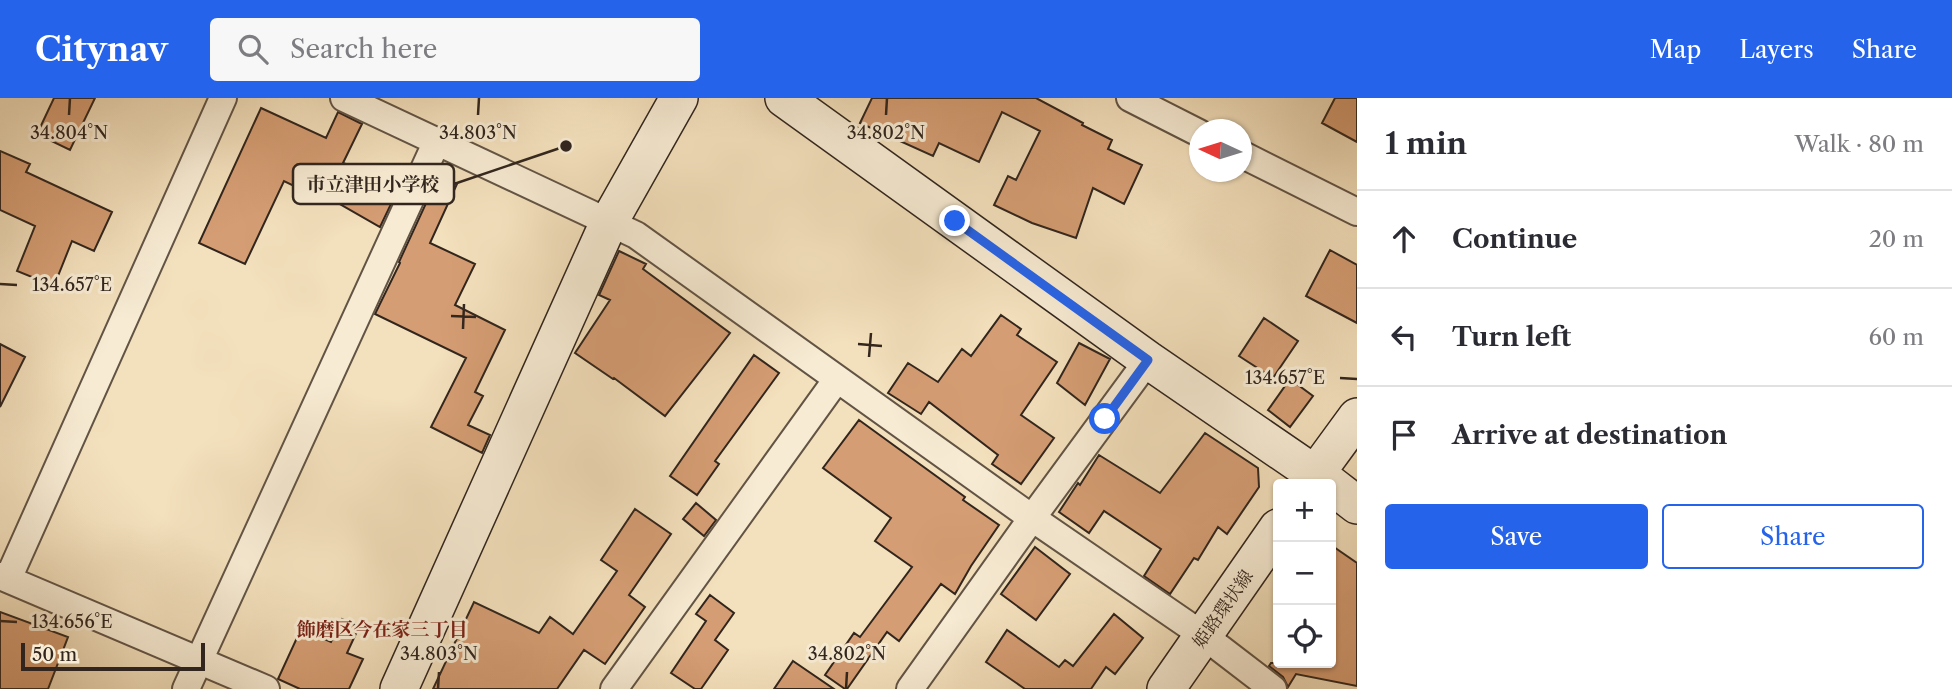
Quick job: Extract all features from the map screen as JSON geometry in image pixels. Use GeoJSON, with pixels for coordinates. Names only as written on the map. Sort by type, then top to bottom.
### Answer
{"type":"FeatureCollection","features":[{"type":"Feature","properties":{"kind":"street"},"geometry":{"type":"LineString","coordinates":[[223,98],[4,577],[266,689]]}},
{"type":"Feature","properties":{"kind":"street"},"geometry":{"type":"LineString","coordinates":[[344,98],[636,235],[1032,518],[1204,636],[1273,689]]}},
{"type":"Feature","properties":{"kind":"street"},"geometry":{"type":"LineString","coordinates":[[399,689],[609,222],[680,98]]}},
{"type":"Feature","properties":{"kind":"street"},"geometry":{"type":"LineString","coordinates":[[784,98],[1317,479]]}},
{"type":"Feature","properties":{"kind":"street"},"geometry":{"type":"LineString","coordinates":[[1130,98],[1189,128]]}},
{"type":"Feature","properties":{"kind":"street"},"geometry":{"type":"LineString","coordinates":[[187,689],[437,141]]}},
{"type":"Feature","properties":{"kind":"street"},"geometry":{"type":"LineString","coordinates":[[1252,160],[1357,212]]}},
{"type":"Feature","properties":{"kind":"street"},"geometry":{"type":"LineString","coordinates":[[910,689],[1148,360]]}},
{"type":"Feature","properties":{"kind":"street"},"geometry":{"type":"LineString","coordinates":[[614,689],[837,379]]}},
{"type":"Feature","properties":{"kind":"street"},"geometry":{"type":"LineString","coordinates":[[1323,479],[1357,417]]}},
{"type":"Feature","properties":{"kind":"street"},"geometry":{"type":"LineString","coordinates":[[1336,492],[1357,505]]}},
{"type":"Feature","properties":{"kind":"street","name":"姫路環状線"},"geometry":{"type":"LineString","coordinates":[[1166,689],[1273,535]]}},
{"type":"Feature","properties":{"kind":"building"},"geometry":{"type":"Polygon","coordinates":[[[54,98],[95,98],[70,150],[37,134],[54,98]]]}},
{"type":"Feature","properties":{"kind":"building"},"geometry":{"type":"Polygon","coordinates":[[[872,98],[1036,98],[1112,140],[1108,149],[1142,165],[1124,204],[1093,188],[1076,238],[1032,223],[994,205],[1008,176],[1016,180],[1040,131],[1002,112],[979,162],[939,143],[933,156],[860,123],[872,98]]]}},
{"type":"Feature","properties":{"kind":"building"},"geometry":{"type":"Polygon","coordinates":[[[1335,98],[1357,98],[1357,142],[1322,123],[1335,98]]]}},
{"type":"Feature","properties":{"kind":"building"},"geometry":{"type":"Polygon","coordinates":[[[261,108],[326,138],[338,112],[362,124],[343,163],[346,164],[341,173],[392,202],[380,227],[329,198],[327,202],[284,181],[245,264],[199,243],[261,108]]]}},
{"type":"Feature","properties":{"kind":"building"},"geometry":{"type":"Polygon","coordinates":[[[0,151],[30,164],[26,172],[112,212],[94,251],[72,241],[54,286],[17,271],[35,226],[0,210],[0,151]]]}},
{"type":"Feature","properties":{"kind":"building"},"geometry":{"type":"Polygon","coordinates":[[[439,175],[457,184],[430,243],[475,264],[455,305],[505,330],[475,392],[483,396],[468,425],[490,435],[482,453],[431,427],[466,358],[375,314],[439,175]]]}},
{"type":"Feature","properties":{"kind":"building"},"geometry":{"type":"Polygon","coordinates":[[[1330,250],[1357,265],[1357,323],[1306,296],[1330,250]]]}},
{"type":"Feature","properties":{"kind":"building"},"geometry":{"type":"Polygon","coordinates":[[[619,251],[646,264],[643,269],[730,333],[665,416],[575,353],[610,300],[599,295],[619,251]]]}},
{"type":"Feature","properties":{"kind":"building"},"geometry":{"type":"Polygon","coordinates":[[[1001,315],[1021,329],[1017,335],[1057,362],[1021,415],[1054,438],[1021,484],[992,464],[998,455],[929,402],[921,414],[888,393],[908,363],[938,382],[962,349],[971,356],[1001,315]]]}},
{"type":"Feature","properties":{"kind":"building"},"geometry":{"type":"Polygon","coordinates":[[[1264,318],[1298,341],[1273,378],[1239,356],[1264,318]]]}},
{"type":"Feature","properties":{"kind":"building"},"geometry":{"type":"Polygon","coordinates":[[[1079,343],[1110,359],[1085,405],[1057,383],[1079,343]]]}},
{"type":"Feature","properties":{"kind":"building"},"geometry":{"type":"Polygon","coordinates":[[[0,344],[25,357],[0,407],[0,344]]]}},
{"type":"Feature","properties":{"kind":"building"},"geometry":{"type":"Polygon","coordinates":[[[754,355],[779,373],[715,461],[719,464],[697,495],[670,476],[754,355]]]}},
{"type":"Feature","properties":{"kind":"building"},"geometry":{"type":"Polygon","coordinates":[[[1290,379],[1313,396],[1290,427],[1268,410],[1290,379]]]}},
{"type":"Feature","properties":{"kind":"building"},"geometry":{"type":"Polygon","coordinates":[[[859,420],[999,525],[955,594],[941,584],[899,641],[887,632],[845,689],[825,675],[854,633],[860,637],[912,567],[875,541],[891,518],[823,468],[859,420]]]}},
{"type":"Feature","properties":{"kind":"building"},"geometry":{"type":"Polygon","coordinates":[[[1205,433],[1258,468],[1259,487],[1227,534],[1218,527],[1198,560],[1194,558],[1170,594],[1144,576],[1161,549],[1104,511],[1089,533],[1059,512],[1099,455],[1160,493],[1205,433]]]}},
{"type":"Feature","properties":{"kind":"building"},"geometry":{"type":"Polygon","coordinates":[[[696,503],[716,520],[704,536],[683,519],[696,503]]]}},
{"type":"Feature","properties":{"kind":"building"},"geometry":{"type":"Polygon","coordinates":[[[635,509],[671,534],[629,595],[645,607],[605,664],[584,650],[557,689],[433,689],[474,602],[539,633],[550,617],[573,634],[617,571],[601,560],[635,509]]]}},
{"type":"Feature","properties":{"kind":"building"},"geometry":{"type":"Polygon","coordinates":[[[1035,547],[1070,574],[1036,620],[1001,594],[1035,547]]]}},
{"type":"Feature","properties":{"kind":"building"},"geometry":{"type":"Polygon","coordinates":[[[1336,548],[1357,563],[1357,686],[1296,674],[1288,687],[1283,677],[1269,666],[1271,663],[1273,668],[1336,668],[1336,548]]]}},
{"type":"Feature","properties":{"kind":"building"},"geometry":{"type":"Polygon","coordinates":[[[710,595],[734,613],[715,640],[728,650],[701,689],[695,689],[671,673],[706,621],[696,614],[710,595]]]}},
{"type":"Feature","properties":{"kind":"building"},"geometry":{"type":"Polygon","coordinates":[[[0,612],[68,637],[48,689],[0,689],[0,612]]]}},
{"type":"Feature","properties":{"kind":"building"},"geometry":{"type":"Polygon","coordinates":[[[1114,614],[1143,638],[1115,674],[1106,667],[1091,689],[1025,689],[986,662],[1007,630],[1059,667],[1065,660],[1073,666],[1114,614]]]}},
{"type":"Feature","properties":{"kind":"building"},"geometry":{"type":"Polygon","coordinates":[[[342,619],[359,627],[347,653],[363,659],[349,689],[300,689],[278,679],[301,629],[331,642],[342,619]]]}},
{"type":"Feature","properties":{"kind":"building"},"geometry":{"type":"Polygon","coordinates":[[[793,661],[834,689],[774,689],[793,661]]]}},
{"type":"Feature","properties":{"kind":"place","name":"市立津田小学校"},"geometry":{"type":"Point","coordinates":[566,146]}},
{"type":"Feature","properties":{"kind":"district","name":"飾磨区今在家三丁目"},"geometry":{"type":"Point","coordinates":[382,629]}},
{"type":"Feature","properties":{"kind":"route"},"geometry":{"type":"LineString","coordinates":[[955,221],[1148,360],[1105,419]]}}]}
